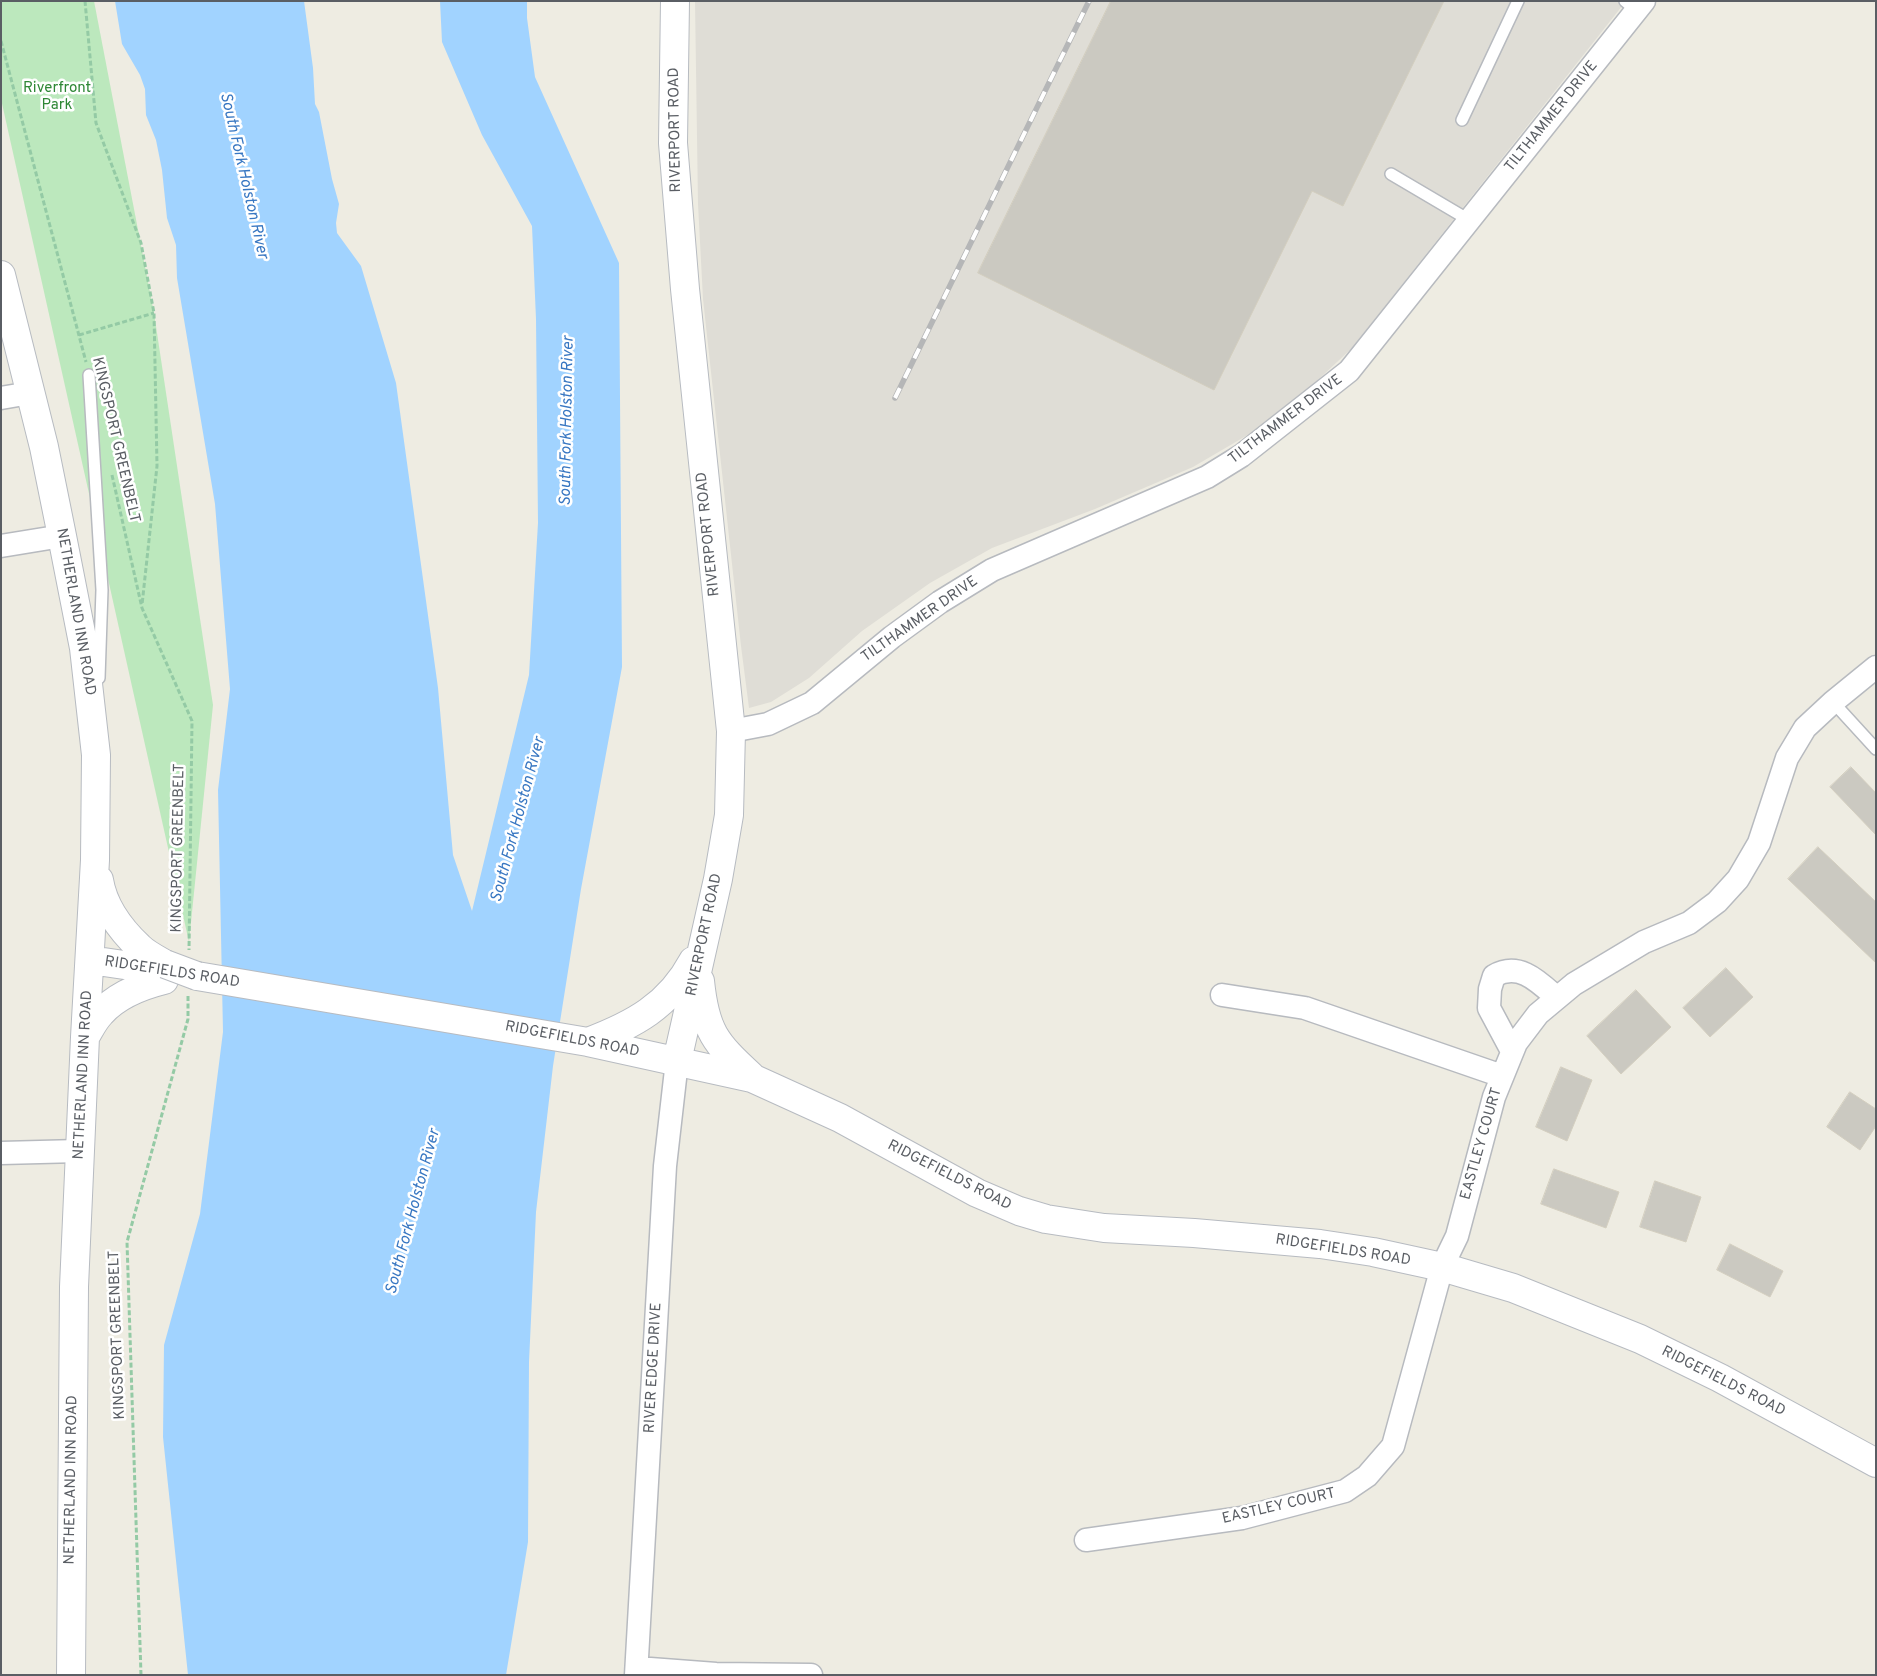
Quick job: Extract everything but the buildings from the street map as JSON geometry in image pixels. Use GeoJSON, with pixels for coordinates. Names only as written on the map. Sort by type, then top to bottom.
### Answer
{"type":"FeatureCollection","features":[{"type":"Feature","properties":{"kind":"main road","name":"RIVERPORT ROAD"},"geometry":{"type":"LineString","coordinates":[[675,1],[673,143],[678,211],[699,435],[731,732],[729,815],[718,879],[677,1061]]}},
{"type":"Feature","properties":{"kind":"main road","name":"NETHERLAND INN ROAD"},"geometry":{"type":"LineString","coordinates":[[1,275],[44,447],[62,536],[84,648],[96,755],[95,860],[74,1287],[71,1675]]}},
{"type":"Feature","properties":{"kind":"main road"},"geometry":{"type":"LineString","coordinates":[[85,1037],[101,1013],[125,994],[164,972],[139,948],[112,916],[100,888],[95,860]]}},
{"type":"Feature","properties":{"kind":"main road"},"geometry":{"type":"LineString","coordinates":[[588,1042],[620,1030],[653,1009],[671,993],[688,972],[703,943]]}},
{"type":"Feature","properties":{"kind":"main road"},"geometry":{"type":"LineString","coordinates":[[703,943],[700,982],[704,1013],[713,1034],[725,1052],[752,1078]]}},
{"type":"Feature","properties":{"kind":"main road","name":"RIDGEFIELDS ROAD"},"geometry":{"type":"LineString","coordinates":[[90,960],[164,972],[191,973],[588,1042],[752,1078],[840,1118],[977,1193],[1028,1214],[1104,1228],[1194,1233],[1320,1244],[1373,1252],[1442,1267],[1513,1288],[1640,1339],[1720,1378],[1876,1463]]}},
{"type":"Feature","properties":{"kind":"street","name":"TILTHAMMER DRIVE"},"geometry":{"type":"LineString","coordinates":[[731,732],[768,724],[812,703],[892,637],[940,602],[992,570],[1207,476],[1242,456],[1349,371],[1469,220],[1635,4]]}},
{"type":"Feature","properties":{"kind":"street"},"geometry":{"type":"LineString","coordinates":[[1,398],[30,392]]}},
{"type":"Feature","properties":{"kind":"street"},"geometry":{"type":"LineString","coordinates":[[1,546],[62,536]]}},
{"type":"Feature","properties":{"kind":"street","name":"EASTLEY COURT"},"geometry":{"type":"LineString","coordinates":[[1086,1540],[1242,1518],[1345,1491],[1368,1476],[1394,1446],[1442,1267],[1457,1236],[1494,1097],[1516,1043],[1538,1014],[1574,984],[1644,942],[1689,923],[1722,896],[1738,879],[1759,843],[1787,758],[1805,728],[1876,667]]}},
{"type":"Feature","properties":{"kind":"street"},"geometry":{"type":"LineString","coordinates":[[1512,1051],[1489,1008],[1490,989],[1494,976],[1503,970],[1533,976],[1557,998]]}},
{"type":"Feature","properties":{"kind":"street"},"geometry":{"type":"LineString","coordinates":[[1222,995],[1305,1008],[1502,1076]]}},
{"type":"Feature","properties":{"kind":"street","name":"RIVER EDGE DRIVE"},"geometry":{"type":"LineString","coordinates":[[636,1671],[665,1166],[677,1061]]}},
{"type":"Feature","properties":{"kind":"street"},"geometry":{"type":"LineString","coordinates":[[1,1153],[80,1151]]}},
{"type":"Feature","properties":{"kind":"street"},"geometry":{"type":"LineString","coordinates":[[636,1671],[811,1675]]}},
{"type":"Feature","properties":{"kind":"lane"},"geometry":{"type":"LineString","coordinates":[[1462,120],[1518,1]]}},
{"type":"Feature","properties":{"kind":"lane"},"geometry":{"type":"LineString","coordinates":[[1391,174],[1469,220]]}},
{"type":"Feature","properties":{"kind":"lane"},"geometry":{"type":"LineString","coordinates":[[89,375],[102,590],[96,755]]}},
{"type":"Feature","properties":{"kind":"lane"},"geometry":{"type":"LineString","coordinates":[[1833,702],[1876,749]]}},
{"type":"Feature","properties":{"kind":"path"},"geometry":{"type":"LineString","coordinates":[[85,1],[96,123],[141,243],[154,313],[157,466],[142,608]]}},
{"type":"Feature","properties":{"kind":"path","name":"KINGSPORT GREENBELT"},"geometry":{"type":"LineString","coordinates":[[1,41],[89,375]]}},
{"type":"Feature","properties":{"kind":"path"},"geometry":{"type":"LineString","coordinates":[[79,335],[154,313]]}},
{"type":"Feature","properties":{"kind":"path","name":"KINGSPORT GREENBELT"},"geometry":{"type":"LineString","coordinates":[[111,472],[142,608],[192,721],[191,973],[188,1019],[127,1242],[141,1675]]}},
{"type":"Feature","properties":{"kind":"shaded area"},"geometry":{"type":"Polygon","coordinates":[[[695,1],[1626,1],[1352,348],[1305,392],[1251,433],[1193,467],[1095,509],[992,548],[930,583],[862,631],[809,678],[771,702],[749,708],[703,299],[698,204],[695,1]]]}},
{"type":"Feature","properties":{"kind":"green space","name":"Riverfront Park"},"geometry":{"type":"Polygon","coordinates":[[[1,1],[94,1],[154,313],[213,705],[189,942],[1,99],[1,1]]]}},
{"type":"Feature","properties":{"kind":"water","name":"South Fork Holston River"},"geometry":{"type":"Polygon","coordinates":[[[115,1],[304,1],[313,68],[315,104],[319,112],[332,179],[339,204],[336,223],[337,233],[361,266],[396,383],[438,688],[453,855],[472,911],[529,675],[538,523],[536,319],[532,226],[482,135],[442,42],[440,1],[527,1],[527,18],[535,77],[619,263],[622,667],[581,889],[553,1066],[536,1212],[529,1362],[528,1542],[506,1675],[188,1675],[163,1437],[164,1345],[200,1214],[223,1032],[218,790],[230,689],[215,504],[177,278],[176,245],[167,218],[162,170],[156,140],[146,115],[145,89],[140,75],[122,44],[115,1]]]}},
{"type":"Feature","properties":{"kind":"railway"},"geometry":{"type":"LineString","coordinates":[[895,398],[1089,1]]}}]}
